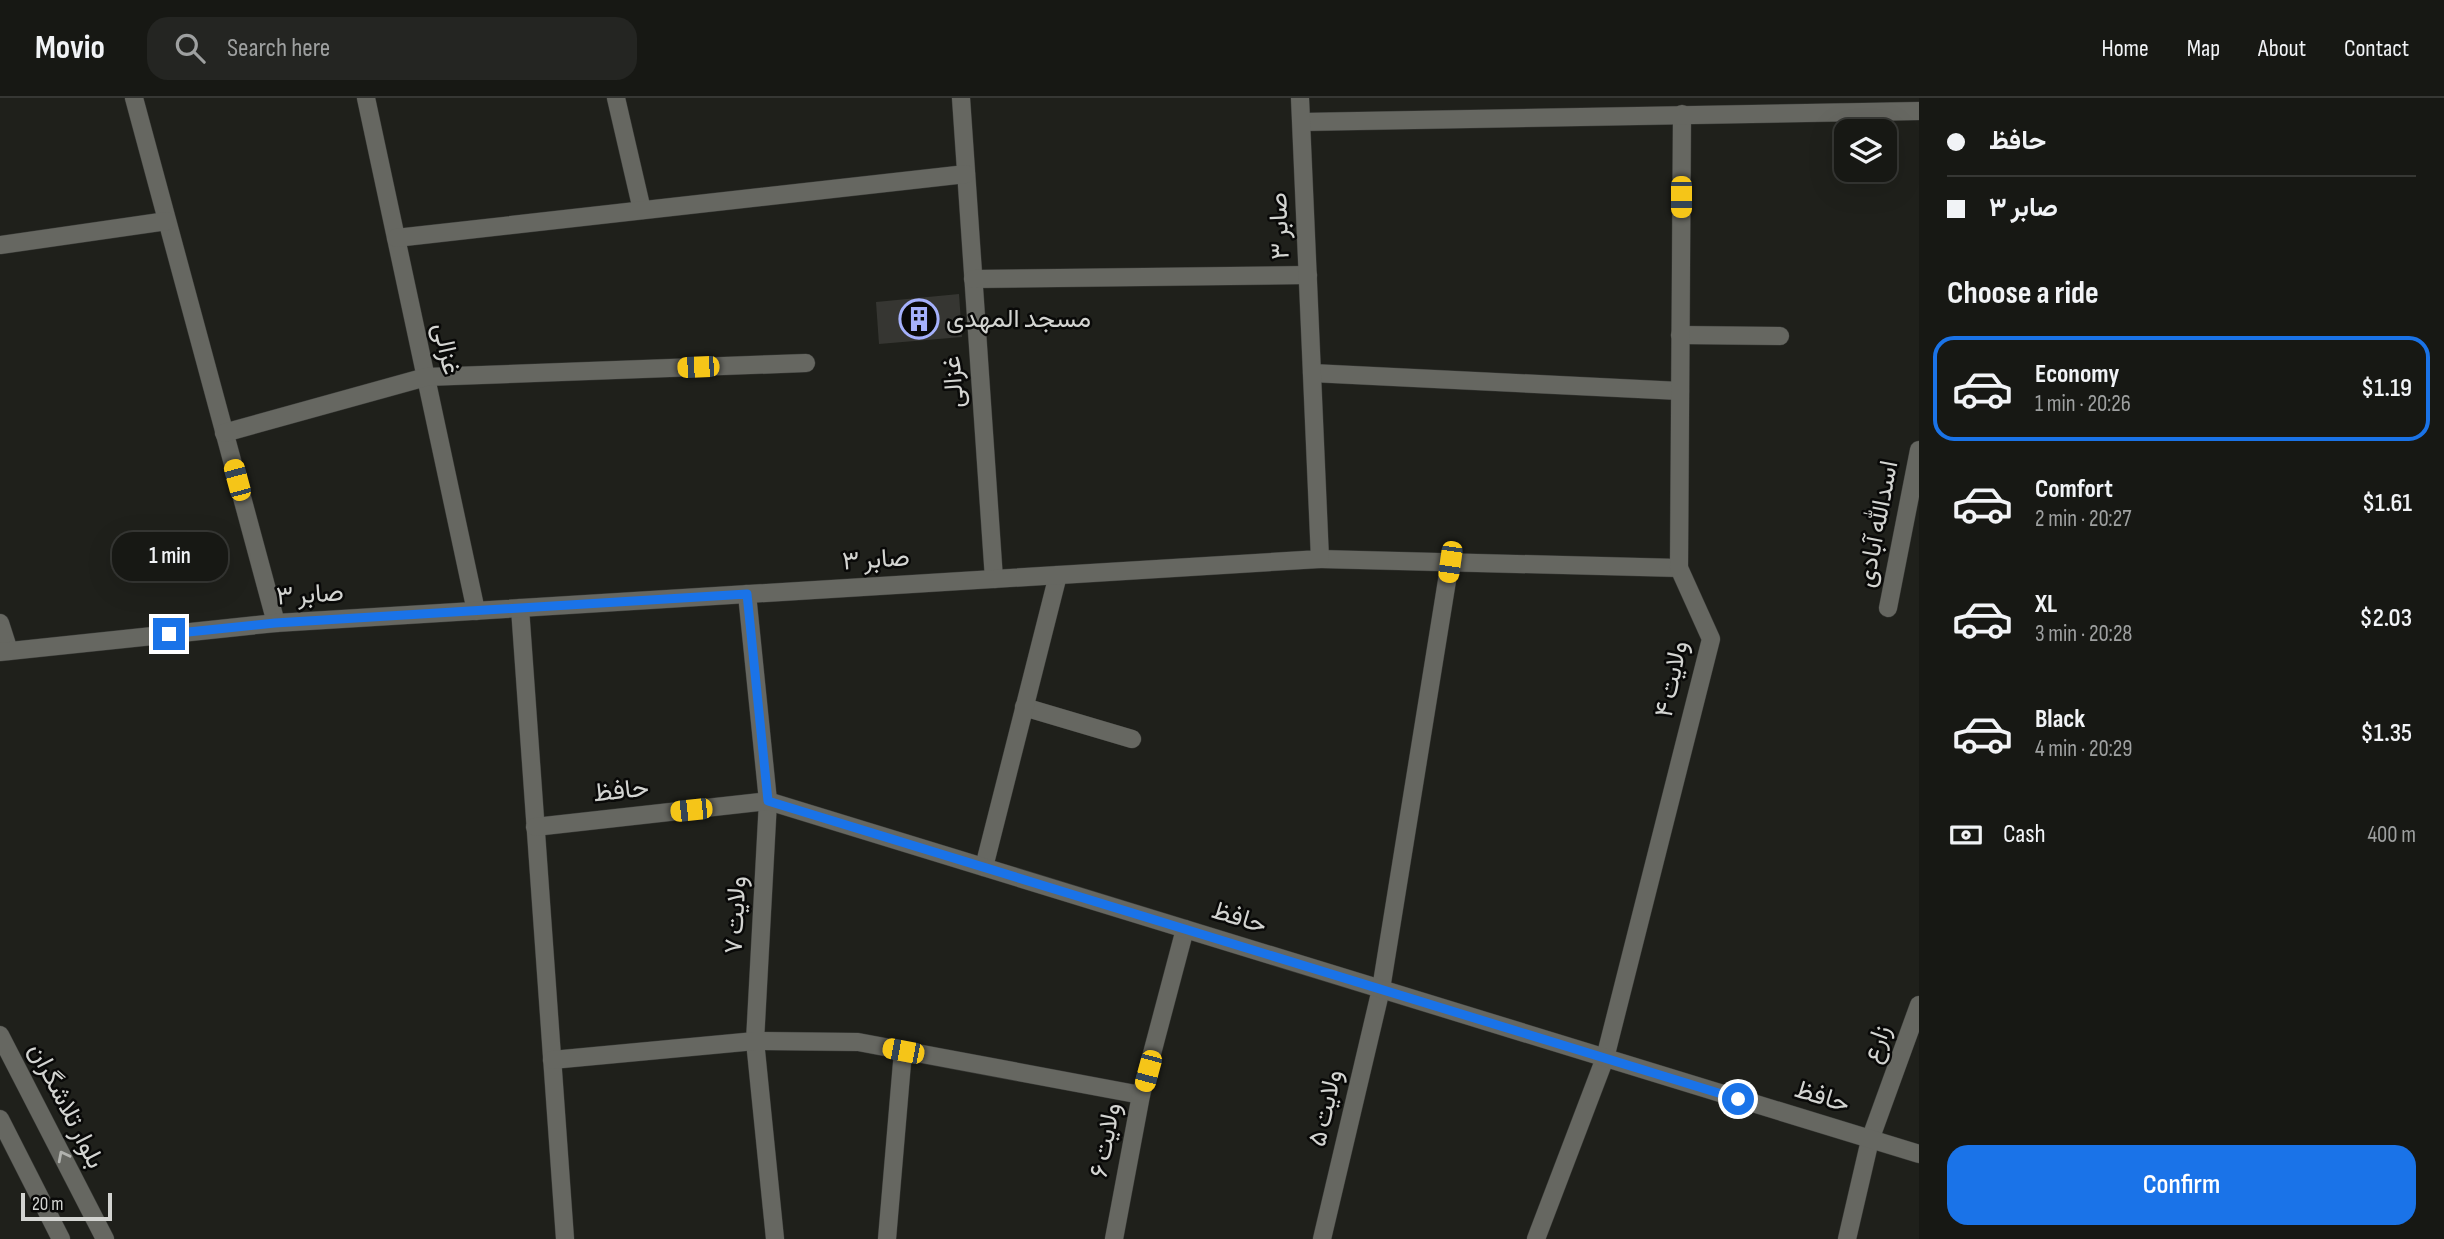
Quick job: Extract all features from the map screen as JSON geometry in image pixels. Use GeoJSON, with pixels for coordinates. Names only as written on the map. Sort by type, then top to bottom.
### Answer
{"type":"FeatureCollection","features":[{"type":"Feature","properties":{"kind":"street"},"geometry":{"type":"LineString","coordinates":[[134,98],[275,623]]}},
{"type":"Feature","properties":{"kind":"street","name":"غزالی"},"geometry":{"type":"LineString","coordinates":[[366,98],[476,611]]}},
{"type":"Feature","properties":{"kind":"street"},"geometry":{"type":"LineString","coordinates":[[616,98],[642,210]]}},
{"type":"Feature","properties":{"kind":"street","name":"غزالی"},"geometry":{"type":"LineString","coordinates":[[961,98],[994,579]]}},
{"type":"Feature","properties":{"kind":"street","name":"صابر ۳"},"geometry":{"type":"LineString","coordinates":[[4,651],[275,623],[1320,559],[1300,98]]}},
{"type":"Feature","properties":{"kind":"street"},"geometry":{"type":"LineString","coordinates":[[1302,122],[1682,114],[1810,105],[1919,111]]}},
{"type":"Feature","properties":{"kind":"street","name":"ولایت ۴"},"geometry":{"type":"LineString","coordinates":[[1536,1239],[1605,1058],[1711,639],[1679,568],[1682,114]]}},
{"type":"Feature","properties":{"kind":"street"},"geometry":{"type":"LineString","coordinates":[[396,238],[966,174]]}},
{"type":"Feature","properties":{"kind":"street"},"geometry":{"type":"LineString","coordinates":[[0,245],[167,221]]}},
{"type":"Feature","properties":{"kind":"street"},"geometry":{"type":"LineString","coordinates":[[973,279],[1308,275]]}},
{"type":"Feature","properties":{"kind":"street"},"geometry":{"type":"LineString","coordinates":[[1680,335],[1780,336]]}},
{"type":"Feature","properties":{"kind":"street"},"geometry":{"type":"LineString","coordinates":[[224,433],[426,377],[806,363]]}},
{"type":"Feature","properties":{"kind":"street"},"geometry":{"type":"LineString","coordinates":[[1312,373],[1680,391]]}},
{"type":"Feature","properties":{"kind":"street","name":"اسدالله آبادی"},"geometry":{"type":"LineString","coordinates":[[1888,608],[1919,450]]}},
{"type":"Feature","properties":{"kind":"street"},"geometry":{"type":"LineString","coordinates":[[1320,559],[1679,568]]}},
{"type":"Feature","properties":{"kind":"street","name":"ولایت ۵"},"geometry":{"type":"LineString","coordinates":[[1322,1239],[1381,989],[1450,562]]}},
{"type":"Feature","properties":{"kind":"street"},"geometry":{"type":"LineString","coordinates":[[984,867],[1058,575]]}},
{"type":"Feature","properties":{"kind":"street","name":"ولایت ۷"},"geometry":{"type":"LineString","coordinates":[[747,594],[768,801],[755,1041],[775,1239]]}},
{"type":"Feature","properties":{"kind":"street"},"geometry":{"type":"LineString","coordinates":[[520,608],[565,1239]]}},
{"type":"Feature","properties":{"kind":"street"},"geometry":{"type":"LineString","coordinates":[[0,623],[4,651]]}},
{"type":"Feature","properties":{"kind":"street"},"geometry":{"type":"LineString","coordinates":[[1024,707],[1132,738]]}},
{"type":"Feature","properties":{"kind":"street","name":"حافظ"},"geometry":{"type":"LineString","coordinates":[[536,827],[768,801],[1919,1154]]}},
{"type":"Feature","properties":{"kind":"street","name":"ولایت ۶"},"geometry":{"type":"LineString","coordinates":[[1114,1239],[1142,1095],[1185,929]]}},
{"type":"Feature","properties":{"kind":"street","name":"زارع"},"geometry":{"type":"LineString","coordinates":[[1847,1239],[1870,1140],[1919,1005]]}},
{"type":"Feature","properties":{"kind":"street","name":"بلوار تلاشگران"},"geometry":{"type":"LineString","coordinates":[[0,1035],[105,1239]]}},
{"type":"Feature","properties":{"kind":"street"},"geometry":{"type":"LineString","coordinates":[[552,1060],[755,1041],[858,1042],[1142,1095]]}},
{"type":"Feature","properties":{"kind":"street"},"geometry":{"type":"LineString","coordinates":[[887,1239],[903,1051]]}},
{"type":"Feature","properties":{"kind":"street"},"geometry":{"type":"LineString","coordinates":[[0,1119],[61,1239]]}},
{"type":"Feature","properties":{"kind":"building","name":"مسجد المهدی"},"geometry":{"type":"Polygon","coordinates":[[[959,294],[962,337],[879,344],[876,302],[959,294]]]}},
{"type":"Feature","properties":{"kind":"place","name":"مسجد المهدی"},"geometry":{"type":"Point","coordinates":[919,319]}},
{"type":"Feature","properties":{"kind":"route"},"geometry":{"type":"LineString","coordinates":[[169,634],[275,623],[747,594],[768,801],[1738,1099]]}}]}
